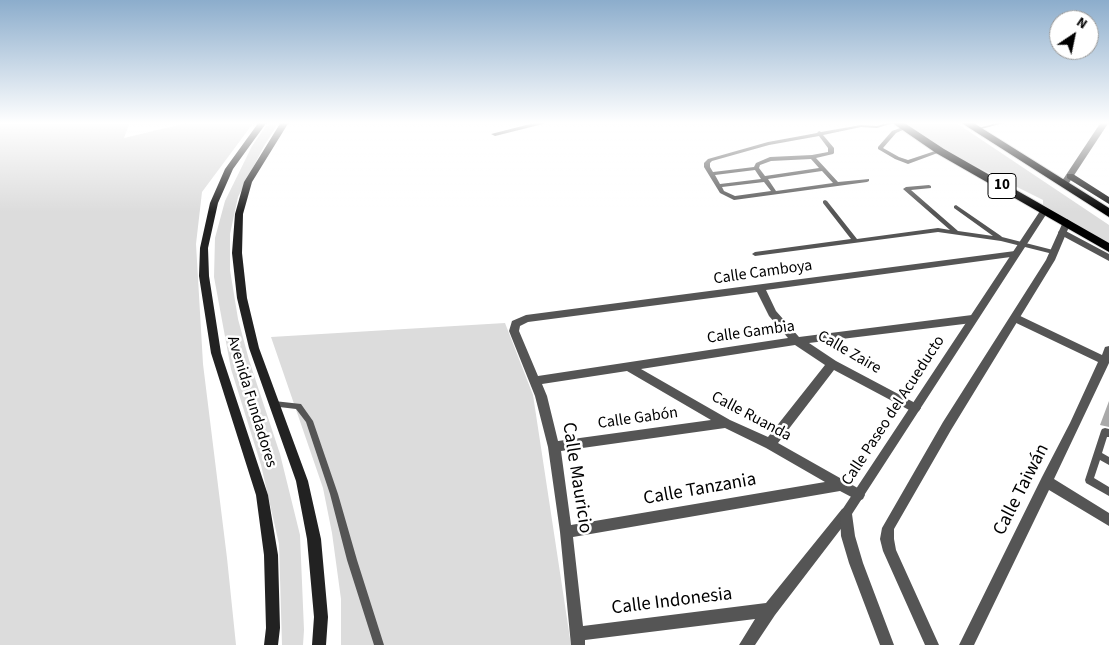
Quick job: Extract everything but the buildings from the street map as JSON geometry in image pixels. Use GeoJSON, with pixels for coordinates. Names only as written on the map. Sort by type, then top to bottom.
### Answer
{"type":"FeatureCollection","features":[{"type":"Feature","properties":{"kind":"highway","name":"10"},"geometry":{"type":"LineString","coordinates":[[942,152],[1045,210],[1064,227],[1109,248]]}},
{"type":"Feature","properties":{"kind":"highway","name":"10"},"geometry":{"type":"LineString","coordinates":[[1018,152],[1067,180],[1082,196],[1109,213]]}},
{"type":"Feature","properties":{"kind":"main road","name":"Avenida Fundadores"},"geometry":{"type":"LineString","coordinates":[[242,152],[230,169],[214,203],[204,248],[204,276],[216,353],[262,495],[271,555],[273,628],[271,645]]}},
{"type":"Feature","properties":{"kind":"main road","name":"Avenida Fundadores"},"geometry":{"type":"LineString","coordinates":[[266,152],[248,182],[239,214],[237,253],[242,298],[254,348],[302,481],[314,539],[321,617],[319,645]]}},
{"type":"Feature","properties":{"kind":"main road"},"geometry":{"type":"LineString","coordinates":[[1067,180],[1109,201]]}},
{"type":"Feature","properties":{"kind":"main road"},"geometry":{"type":"LineString","coordinates":[[1082,196],[1109,208]]}},
{"type":"Feature","properties":{"kind":"street"},"geometry":{"type":"LineString","coordinates":[[1067,180],[1085,152]]}},
{"type":"Feature","properties":{"kind":"street","name":"Calle Paseo del Acueducto"},"geometry":{"type":"LineString","coordinates":[[746,645],[770,610],[859,495],[972,319],[1045,210]]}},
{"type":"Feature","properties":{"kind":"street"},"geometry":{"type":"LineString","coordinates":[[932,645],[890,551],[887,539],[888,528],[947,426],[1016,318],[1050,260],[1064,227],[1109,258]]}},
{"type":"Feature","properties":{"kind":"street","name":"Calle Camboya"},"geometry":{"type":"LineString","coordinates":[[516,324],[526,320],[1015,254]]}},
{"type":"Feature","properties":{"kind":"street","name":"Calle Zaire"},"geometry":{"type":"LineString","coordinates":[[761,289],[777,320],[797,341],[832,364],[914,408]]}},
{"type":"Feature","properties":{"kind":"street"},"geometry":{"type":"LineString","coordinates":[[1016,318],[1107,356]]}},
{"type":"Feature","properties":{"kind":"street","name":"Calle Gambia"},"geometry":{"type":"LineString","coordinates":[[535,381],[797,341],[972,319]]}},
{"type":"Feature","properties":{"kind":"street","name":"Calle Mauricio"},"geometry":{"type":"LineString","coordinates":[[516,324],[514,331],[541,396],[554,447],[578,639]]}},
{"type":"Feature","properties":{"kind":"street","name":"Calle Taiwán"},"geometry":{"type":"LineString","coordinates":[[966,645],[1107,356]]}},
{"type":"Feature","properties":{"kind":"street"},"geometry":{"type":"LineString","coordinates":[[770,444],[832,364]]}},
{"type":"Feature","properties":{"kind":"street","name":"Calle Ruanda"},"geometry":{"type":"LineString","coordinates":[[627,366],[726,423],[770,444],[859,495]]}},
{"type":"Feature","properties":{"kind":"street","name":"Calle Gabón"},"geometry":{"type":"LineString","coordinates":[[554,447],[726,423]]}},
{"type":"Feature","properties":{"kind":"street"},"geometry":{"type":"LineString","coordinates":[[1046,481],[1109,520]]}},
{"type":"Feature","properties":{"kind":"street","name":"Calle Tanzania"},"geometry":{"type":"LineString","coordinates":[[566,532],[840,484]]}},
{"type":"Feature","properties":{"kind":"street"},"geometry":{"type":"LineString","coordinates":[[846,513],[848,536],[856,563],[887,645]]}},
{"type":"Feature","properties":{"kind":"street","name":"Calle Indonesia"},"geometry":{"type":"LineString","coordinates":[[578,639],[770,610]]}},
{"type":"Feature","properties":{"kind":"lane"},"geometry":{"type":"LineString","coordinates":[[742,152],[710,160],[707,163],[707,167],[722,192],[734,198],[866,180]]}},
{"type":"Feature","properties":{"kind":"lane"},"geometry":{"type":"LineString","coordinates":[[712,174],[756,168],[758,164],[770,159],[812,157],[830,152]]}},
{"type":"Feature","properties":{"kind":"lane"},"geometry":{"type":"LineString","coordinates":[[887,152],[908,162],[937,152]]}},
{"type":"Feature","properties":{"kind":"lane"},"geometry":{"type":"LineString","coordinates":[[812,157],[837,184]]}},
{"type":"Feature","properties":{"kind":"lane"},"geometry":{"type":"LineString","coordinates":[[756,168],[775,193]]}},
{"type":"Feature","properties":{"kind":"lane"},"geometry":{"type":"LineString","coordinates":[[718,186],[824,169]]}},
{"type":"Feature","properties":{"kind":"lane"},"geometry":{"type":"LineString","coordinates":[[929,187],[906,189],[955,231]]}},
{"type":"Feature","properties":{"kind":"lane"},"geometry":{"type":"LineString","coordinates":[[825,202],[855,240]]}},
{"type":"Feature","properties":{"kind":"lane"},"geometry":{"type":"LineString","coordinates":[[956,207],[1001,239]]}},
{"type":"Feature","properties":{"kind":"lane"},"geometry":{"type":"LineString","coordinates":[[755,254],[923,231],[955,231],[1022,243],[1053,252]]}},
{"type":"Feature","properties":{"kind":"lane"},"geometry":{"type":"LineString","coordinates":[[274,404],[298,406],[309,421],[334,494],[352,560],[379,645]]}},
{"type":"Feature","properties":{"kind":"lane"},"geometry":{"type":"LineString","coordinates":[[1109,434],[1105,431],[1089,480],[1109,492]]}},
{"type":"Feature","properties":{"kind":"lane"},"geometry":{"type":"LineString","coordinates":[[1097,454],[1109,461]]}},
{"type":"Feature","properties":{"kind":"shaded area"},"geometry":{"type":"Polygon","coordinates":[[[0,152],[232,152],[202,192],[196,244],[203,364],[236,645],[0,645],[0,152]]]}},
{"type":"Feature","properties":{"kind":"shaded area"},"geometry":{"type":"Polygon","coordinates":[[[249,152],[261,152],[238,197],[230,234],[230,270],[238,319],[249,360],[280,454],[300,535],[303,645],[282,645],[279,544],[261,465],[231,369],[214,277],[215,238],[225,201],[249,152]]]}},
{"type":"Feature","properties":{"kind":"shaded area"},"geometry":{"type":"Polygon","coordinates":[[[947,152],[1000,152],[1109,225],[1109,243],[1043,205],[1043,200],[947,152]]]}},
{"type":"Feature","properties":{"kind":"shaded area"},"geometry":{"type":"Polygon","coordinates":[[[505,323],[533,395],[571,645],[341,645],[341,599],[332,533],[323,488],[271,337],[505,323]]]}}]}
